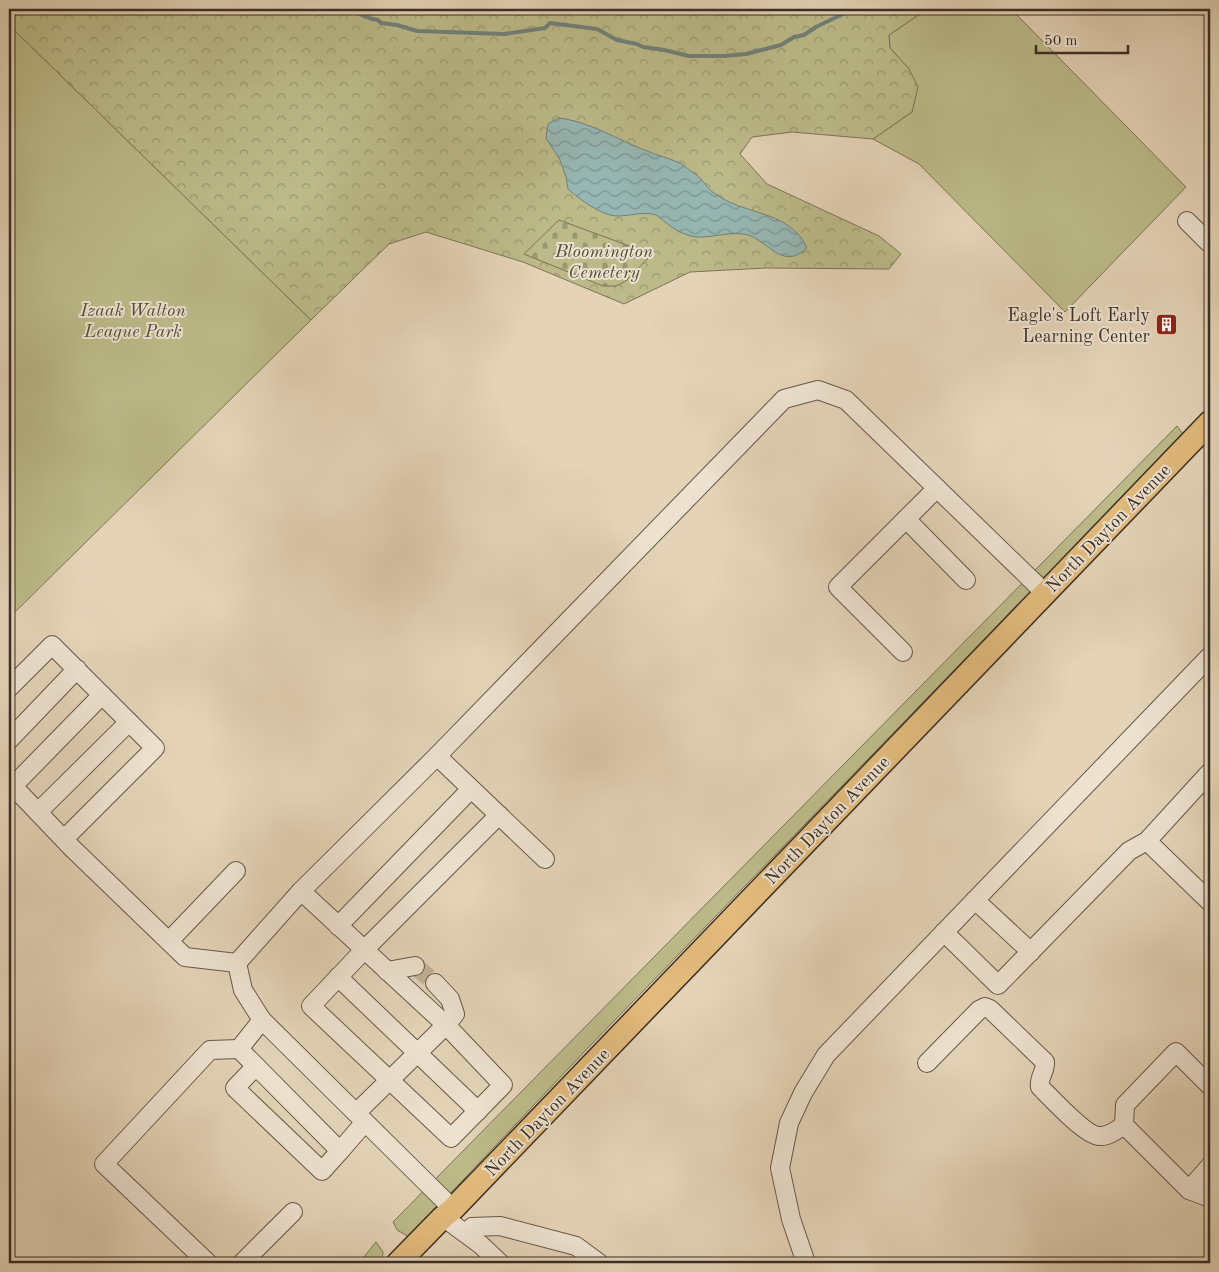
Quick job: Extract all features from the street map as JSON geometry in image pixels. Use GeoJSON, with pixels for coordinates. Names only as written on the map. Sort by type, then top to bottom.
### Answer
{"type":"FeatureCollection","features":[{"type":"Feature","properties":{"kind":"main road","name":"North Dayton Avenue"},"geometry":{"type":"LineString","coordinates":[[398,1263],[1210,422]]}},
{"type":"Feature","properties":{"kind":"lane"},"geometry":{"type":"LineString","coordinates":[[1187,221],[1210,244]]}},
{"type":"Feature","properties":{"kind":"lane"},"geometry":{"type":"LineString","coordinates":[[237,963],[301,891],[437,756],[784,399],[818,390],[846,400],[1045,593]]}},
{"type":"Feature","properties":{"kind":"lane"},"geometry":{"type":"LineString","coordinates":[[903,652],[838,587],[937,488]]}},
{"type":"Feature","properties":{"kind":"lane"},"geometry":{"type":"LineString","coordinates":[[906,519],[966,580]]}},
{"type":"Feature","properties":{"kind":"lane"},"geometry":{"type":"LineString","coordinates":[[9,688],[52,645],[155,748],[65,838]]}},
{"type":"Feature","properties":{"kind":"lane"},"geometry":{"type":"LineString","coordinates":[[806,1263],[791,1219],[780,1168],[789,1123],[802,1093],[826,1055],[1210,656]]}},
{"type":"Feature","properties":{"kind":"lane"},"geometry":{"type":"LineString","coordinates":[[9,740],[77,669]]}},
{"type":"Feature","properties":{"kind":"lane"},"geometry":{"type":"LineString","coordinates":[[102,695],[11,784],[65,838],[72,848],[185,957],[237,963]]}},
{"type":"Feature","properties":{"kind":"lane"},"geometry":{"type":"LineString","coordinates":[[38,812],[129,722]]}},
{"type":"Feature","properties":{"kind":"lane"},"geometry":{"type":"LineString","coordinates":[[437,756],[545,859]]}},
{"type":"Feature","properties":{"kind":"lane"},"geometry":{"type":"LineString","coordinates":[[944,932],[998,985],[1129,851],[1147,841],[1210,772]]}},
{"type":"Feature","properties":{"kind":"lane"},"geometry":{"type":"LineString","coordinates":[[338,926],[471,788]]}},
{"type":"Feature","properties":{"kind":"lane"},"geometry":{"type":"LineString","coordinates":[[301,891],[338,926],[364,950],[446,1025],[503,1085],[451,1138],[311,1006],[364,950],[499,815]]}},
{"type":"Feature","properties":{"kind":"lane"},"geometry":{"type":"LineString","coordinates":[[1147,841],[1210,902]]}},
{"type":"Feature","properties":{"kind":"lane"},"geometry":{"type":"LineString","coordinates":[[169,941],[236,871]]}},
{"type":"Feature","properties":{"kind":"lane"},"geometry":{"type":"LineString","coordinates":[[975,900],[1031,952]]}},
{"type":"Feature","properties":{"kind":"lane"},"geometry":{"type":"LineString","coordinates":[[237,963],[243,990],[262,1020],[361,1118],[467,1234],[500,1263]]}},
{"type":"Feature","properties":{"kind":"lane"},"geometry":{"type":"LineString","coordinates":[[387,971],[415,966]]}},
{"type":"Feature","properties":{"kind":"lane"},"geometry":{"type":"LineString","coordinates":[[338,977],[478,1111]]}},
{"type":"Feature","properties":{"kind":"lane"},"geometry":{"type":"LineString","coordinates":[[256,1066],[235,1088],[322,1171],[340,1151],[361,1118],[390,1080],[456,1014],[450,999],[435,984]]}},
{"type":"Feature","properties":{"kind":"lane"},"geometry":{"type":"LineString","coordinates":[[927,1063],[979,1010],[985,1007],[990,1009],[1045,1062],[1045,1068],[1039,1082],[1040,1087],[1083,1128],[1092,1134],[1105,1136],[1124,1126]]}},
{"type":"Feature","properties":{"kind":"lane"},"geometry":{"type":"LineString","coordinates":[[239,1049],[262,1020]]}},
{"type":"Feature","properties":{"kind":"lane"},"geometry":{"type":"LineString","coordinates":[[208,1263],[104,1164],[210,1050],[239,1049],[340,1151]]}},
{"type":"Feature","properties":{"kind":"lane"},"geometry":{"type":"LineString","coordinates":[[1210,1086],[1176,1052],[1125,1106],[1124,1126],[1189,1190],[1210,1198]]}},
{"type":"Feature","properties":{"kind":"lane"},"geometry":{"type":"LineString","coordinates":[[1189,1190],[1210,1166]]}},
{"type":"Feature","properties":{"kind":"lane"},"geometry":{"type":"LineString","coordinates":[[242,1263],[294,1212]]}},
{"type":"Feature","properties":{"kind":"lane"},"geometry":{"type":"LineString","coordinates":[[467,1234],[472,1227],[500,1226],[576,1246],[599,1263]]}},
{"type":"Feature","properties":{"kind":"green space"},"geometry":{"type":"Polygon","coordinates":[[[9,9],[927,9],[889,35],[890,48],[909,69],[918,87],[912,112],[873,139],[792,132],[752,137],[740,154],[767,184],[879,236],[901,254],[889,269],[766,268],[690,272],[624,304],[523,262],[426,232],[389,244],[311,320],[9,25],[9,9]]]}},
{"type":"Feature","properties":{"kind":"green space"},"geometry":{"type":"Polygon","coordinates":[[[927,9],[1011,9],[1186,187],[1065,312],[919,164],[873,139],[912,112],[909,69],[890,48],[889,35],[927,9]]]}},
{"type":"Feature","properties":{"kind":"green space","name":"Izaak Walton League Park"},"geometry":{"type":"Polygon","coordinates":[[[9,25],[311,320],[9,618],[9,25]]]}},
{"type":"Feature","properties":{"kind":"green space","name":"Bloomington Cemetery"},"geometry":{"type":"Polygon","coordinates":[[[559,220],[651,255],[626,281],[616,286],[603,286],[524,254],[559,220]]]}},
{"type":"Feature","properties":{"kind":"green space"},"geometry":{"type":"Polygon","coordinates":[[[1177,426],[1183,434],[586,1050],[409,1237],[397,1230],[393,1222],[1177,426]]]}},
{"type":"Feature","properties":{"kind":"green space"},"geometry":{"type":"Polygon","coordinates":[[[376,1242],[383,1252],[382,1263],[359,1263],[376,1242]]]}},
{"type":"Feature","properties":{"kind":"water"},"geometry":{"type":"Polygon","coordinates":[[[558,118],[592,127],[636,147],[683,165],[699,177],[712,192],[739,206],[789,226],[799,235],[807,248],[798,255],[789,257],[781,255],[751,236],[743,234],[696,237],[676,230],[656,215],[618,216],[598,210],[568,189],[560,160],[546,138],[548,124],[558,118]]]}},
{"type":"Feature","properties":{"kind":"waterway"},"geometry":{"type":"LineString","coordinates":[[352,9],[381,23],[397,25],[417,31],[504,34],[545,28],[550,23],[597,29],[617,40],[689,56],[746,54],[781,45],[853,9]]}},
{"type":"Feature","properties":{"kind":"tunnel"},"geometry":{"type":"LineString","coordinates":[[415,966],[435,983]]}},
{"type":"Feature","properties":{"kind":"place","name":"Eagle's Loft Early Learning Center"},"geometry":{"type":"Point","coordinates":[1166,325]}}]}
